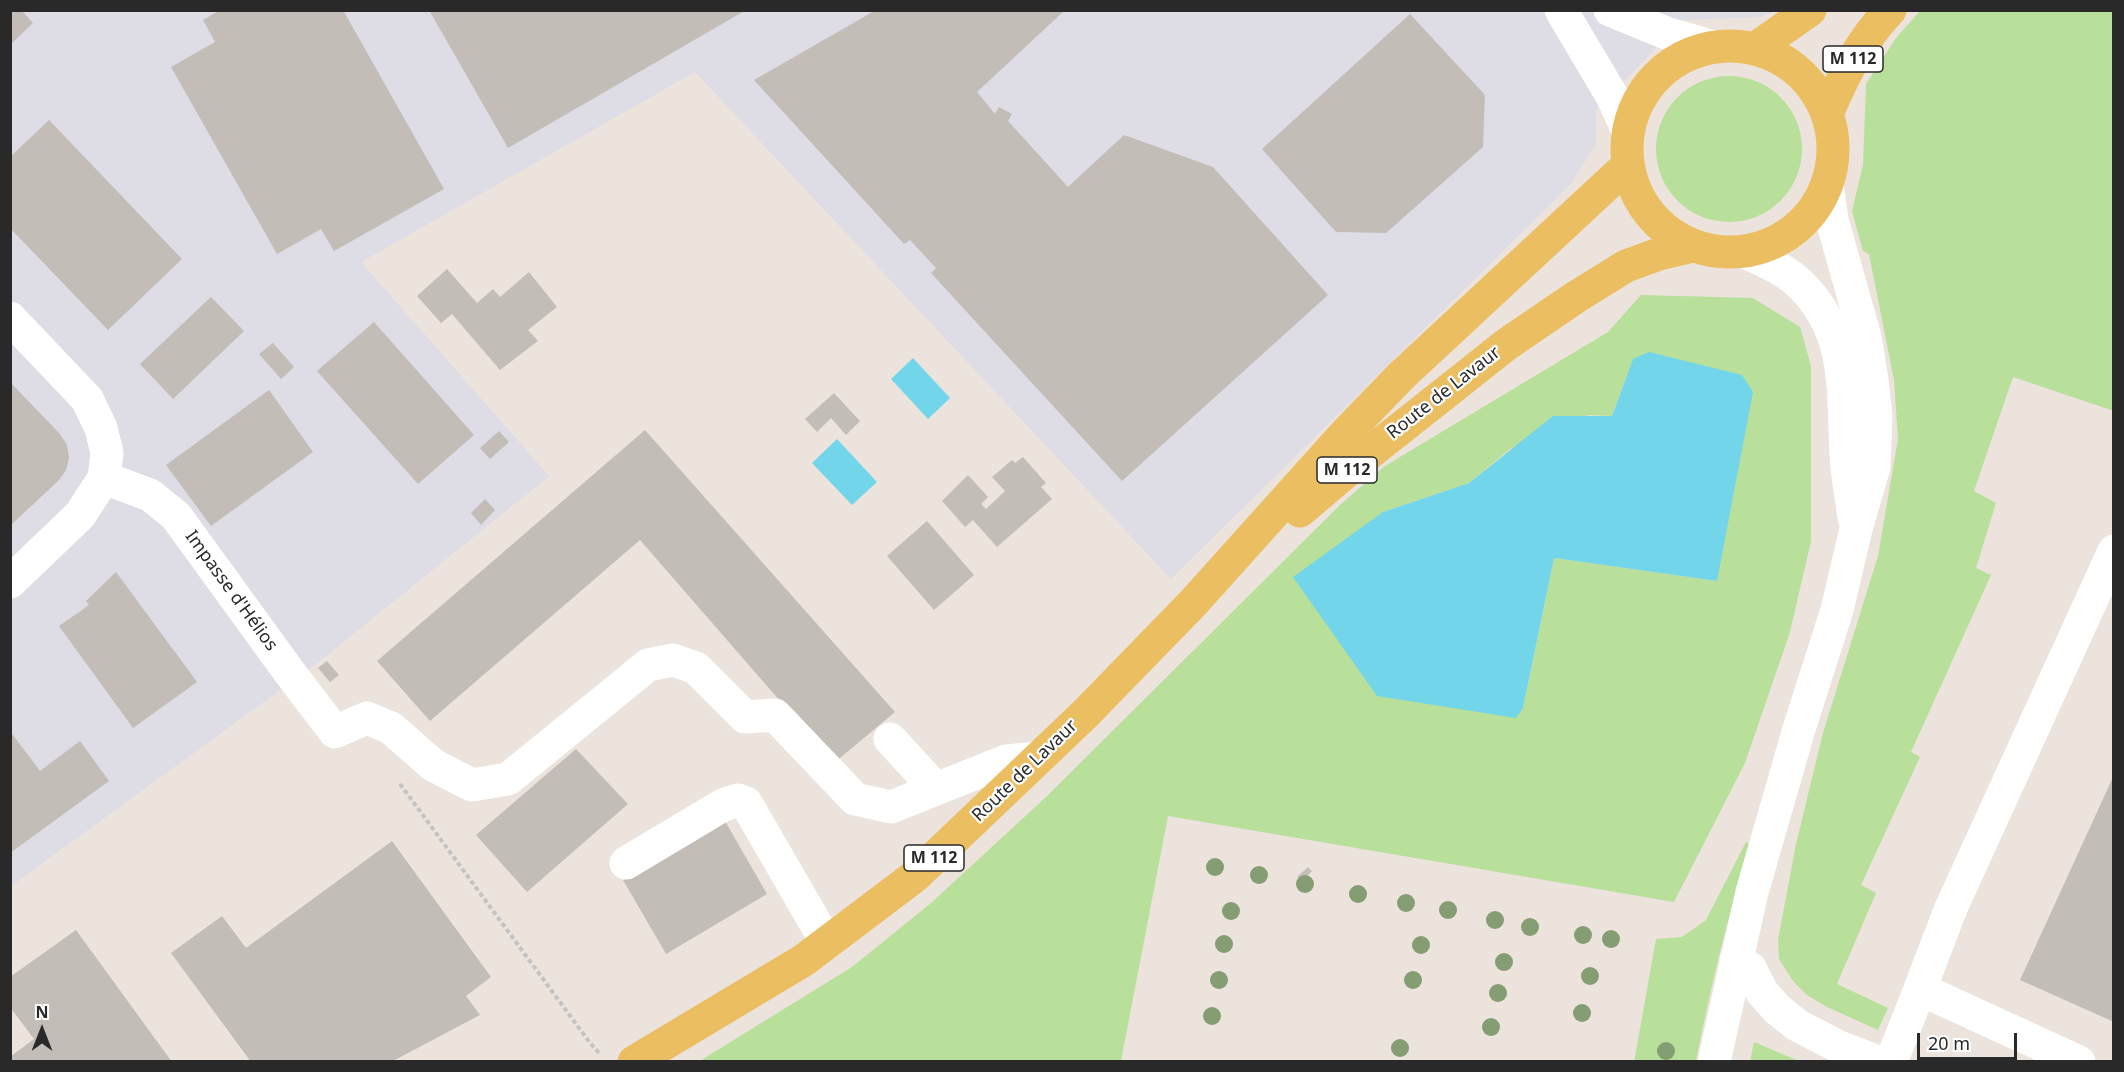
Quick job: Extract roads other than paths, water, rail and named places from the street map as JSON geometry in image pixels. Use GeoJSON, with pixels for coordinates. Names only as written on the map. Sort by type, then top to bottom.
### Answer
{"type":"FeatureCollection","features":[{"type":"Feature","properties":{"kind":"main road"},"geometry":{"type":"LineString","coordinates":[[1756,48],[1810,10]]}},
{"type":"Feature","properties":{"kind":"main road","name":"M 112"},"geometry":{"type":"LineString","coordinates":[[1827,114],[1845,73],[1871,30],[1890,10]]}},
{"type":"Feature","properties":{"kind":"main road"},"geometry":{"type":"LineString","coordinates":[[1736,45],[1756,48],[1779,57],[1800,72],[1816,92],[1827,114],[1833,137],[1833,161],[1827,184],[1817,204],[1803,222],[1786,236],[1767,246],[1745,252],[1719,252],[1693,246],[1662,228],[1639,200],[1627,166],[1627,129],[1644,89],[1657,74],[1674,61],[1711,46],[1736,45]]}},
{"type":"Feature","properties":{"kind":"main road","name":"Route de Lavaur"},"geometry":{"type":"LineString","coordinates":[[619,1060],[804,960],[915,876],[1085,714],[1193,603],[1344,435],[1401,376],[1627,166]]}},
{"type":"Feature","properties":{"kind":"main road","name":"Route de Lavaur"},"geometry":{"type":"LineString","coordinates":[[1193,603],[1353,465],[1507,344],[1626,266],[1659,254],[1693,246]]}},
{"type":"Feature","properties":{"kind":"street"},"geometry":{"type":"LineString","coordinates":[[1561,10],[1612,96],[1627,129]]}},
{"type":"Feature","properties":{"kind":"street"},"geometry":{"type":"LineString","coordinates":[[1610,10],[1666,33],[1711,46]]}},
{"type":"Feature","properties":{"kind":"street"},"geometry":{"type":"LineString","coordinates":[[1714,1062],[1736,960],[1772,821],[1837,610],[1856,529],[1874,467],[1876,415],[1865,337],[1832,220],[1827,184]]}},
{"type":"Feature","properties":{"kind":"street"},"geometry":{"type":"LineString","coordinates":[[1745,252],[1776,267],[1799,283],[1822,310],[1836,339],[1843,377],[1847,468],[1856,529]]}},
{"type":"Feature","properties":{"kind":"street"},"geometry":{"type":"LineString","coordinates":[[10,318],[87,399],[101,428],[106,453],[104,478],[80,516],[10,582]]}},
{"type":"Feature","properties":{"kind":"street","name":"Impasse d'Hélios"},"geometry":{"type":"LineString","coordinates":[[104,478],[150,495],[176,516],[335,732],[367,718],[391,728],[433,765],[472,786],[508,779],[648,665],[673,660],[696,668],[745,717],[775,715],[855,799],[891,807],[936,789]]}},
{"type":"Feature","properties":{"kind":"street"},"geometry":{"type":"LineString","coordinates":[[1891,1062],[1951,908],[2114,551]]}},
{"type":"Feature","properties":{"kind":"street"},"geometry":{"type":"LineString","coordinates":[[890,739],[936,789],[1006,761],[1039,758]]}},
{"type":"Feature","properties":{"kind":"street"},"geometry":{"type":"LineString","coordinates":[[626,863],[723,805],[738,800],[746,803],[826,943]]}},
{"type":"Feature","properties":{"kind":"street"},"geometry":{"type":"LineString","coordinates":[[1736,960],[1750,968],[1762,992],[1777,1010],[1797,1025],[1839,1047],[1878,1062]]}},
{"type":"Feature","properties":{"kind":"street"},"geometry":{"type":"LineString","coordinates":[[1920,989],[2079,1062]]}},
{"type":"Feature","properties":{"kind":"water"},"geometry":{"type":"Polygon","coordinates":[[[1649,352],[1742,375],[1753,392],[1717,581],[1554,558],[1523,708],[1516,718],[1377,696],[1293,577],[1383,512],[1469,483],[1553,416],[1612,416],[1633,359],[1649,352]]]}},
{"type":"Feature","properties":{"kind":"water"},"geometry":{"type":"Polygon","coordinates":[[[913,358],[950,398],[928,419],[891,379],[913,358]]]}},
{"type":"Feature","properties":{"kind":"water"},"geometry":{"type":"Polygon","coordinates":[[[837,439],[877,482],[852,505],[812,463],[837,439]]]}}]}
